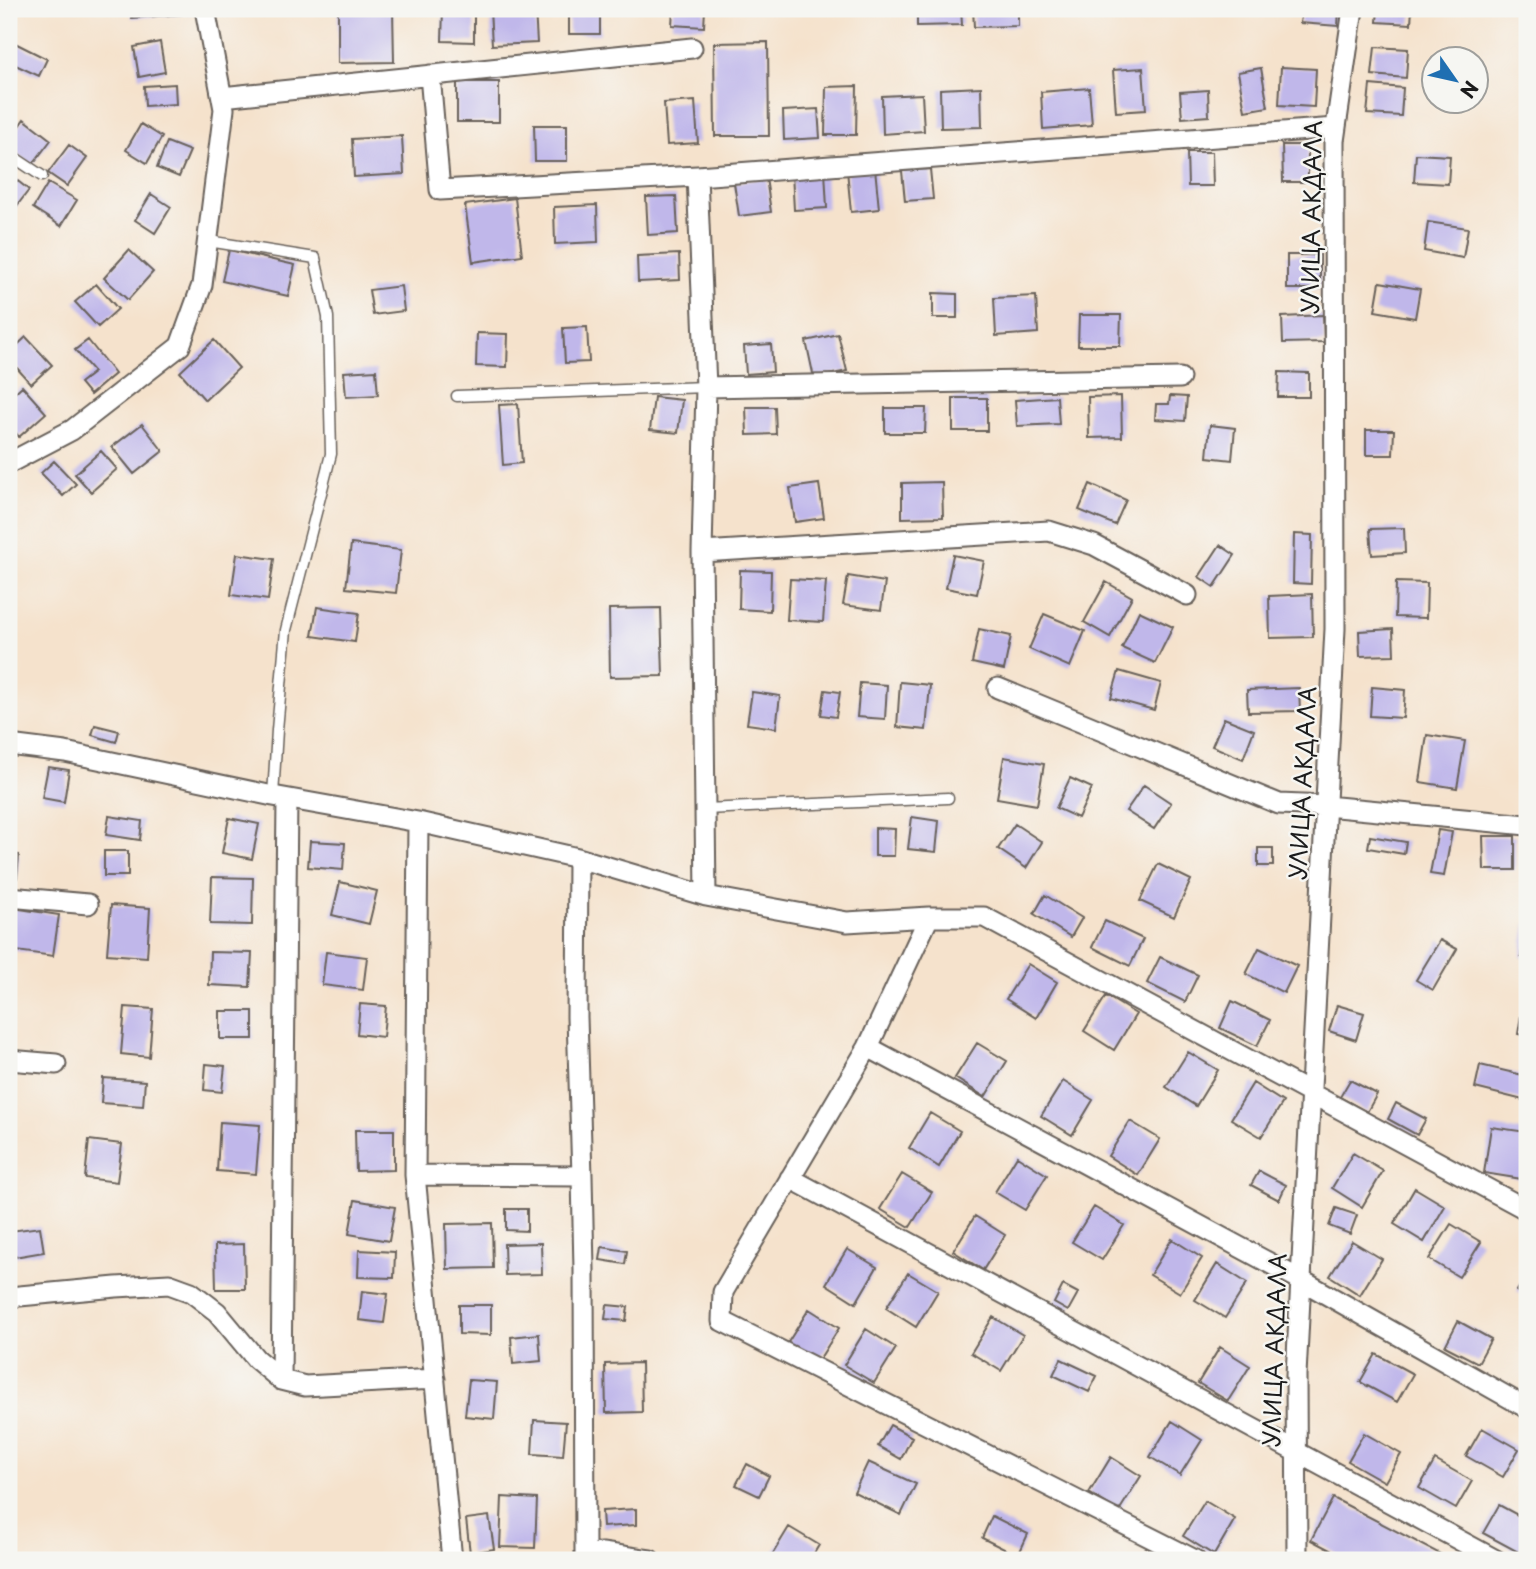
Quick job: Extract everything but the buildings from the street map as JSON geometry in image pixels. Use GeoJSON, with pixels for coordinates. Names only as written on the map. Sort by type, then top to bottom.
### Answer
{"type":"FeatureCollection","features":[{"type":"Feature","properties":{"kind":"street"},"geometry":{"type":"LineString","coordinates":[[9,463],[72,430],[180,346],[202,285],[224,109],[205,9]]}},
{"type":"Feature","properties":{"kind":"street","name":"УЛИЦА АКДАЛА"},"geometry":{"type":"LineString","coordinates":[[1297,1560],[1296,1375],[1335,629],[1334,141],[1353,9]]}},
{"type":"Feature","properties":{"kind":"street"},"geometry":{"type":"LineString","coordinates":[[222,97],[692,48]]}},
{"type":"Feature","properties":{"kind":"street"},"geometry":{"type":"LineString","coordinates":[[430,75],[440,190],[697,176],[1336,128]]}},
{"type":"Feature","properties":{"kind":"street"},"geometry":{"type":"LineString","coordinates":[[697,176],[706,387],[702,552],[706,896]]}},
{"type":"Feature","properties":{"kind":"street"},"geometry":{"type":"LineString","coordinates":[[706,387],[1180,378]]}},
{"type":"Feature","properties":{"kind":"street"},"geometry":{"type":"LineString","coordinates":[[702,552],[1049,531],[1094,545],[1187,595]]}},
{"type":"Feature","properties":{"kind":"street"},"geometry":{"type":"LineString","coordinates":[[998,688],[1279,804],[1527,825]]}},
{"type":"Feature","properties":{"kind":"street"},"geometry":{"type":"LineString","coordinates":[[9,745],[65,752],[280,797],[418,822],[578,858],[706,896],[847,922],[984,917],[1527,1210]]}},
{"type":"Feature","properties":{"kind":"street"},"geometry":{"type":"LineString","coordinates":[[280,797],[281,1380]]}},
{"type":"Feature","properties":{"kind":"street"},"geometry":{"type":"LineString","coordinates":[[418,822],[415,1175],[452,1560]]}},
{"type":"Feature","properties":{"kind":"street"},"geometry":{"type":"LineString","coordinates":[[578,858],[577,1017],[584,1269],[585,1557],[602,1553],[650,1560]]}},
{"type":"Feature","properties":{"kind":"street"},"geometry":{"type":"LineString","coordinates":[[9,897],[89,904]]}},
{"type":"Feature","properties":{"kind":"street"},"geometry":{"type":"LineString","coordinates":[[929,917],[868,1047],[723,1292],[722,1321],[1195,1560]]}},
{"type":"Feature","properties":{"kind":"street"},"geometry":{"type":"LineString","coordinates":[[868,1047],[1301,1280],[1527,1408]]}},
{"type":"Feature","properties":{"kind":"street"},"geometry":{"type":"LineString","coordinates":[[9,1060],[56,1064]]}},
{"type":"Feature","properties":{"kind":"street"},"geometry":{"type":"LineString","coordinates":[[415,1175],[582,1176]]}},
{"type":"Feature","properties":{"kind":"street"},"geometry":{"type":"LineString","coordinates":[[790,1178],[1496,1560]]}},
{"type":"Feature","properties":{"kind":"street"},"geometry":{"type":"LineString","coordinates":[[9,1297],[169,1284],[191,1292],[217,1311],[256,1359],[281,1380],[305,1386],[435,1379]]}},
{"type":"Feature","properties":{"kind":"lane"},"geometry":{"type":"LineString","coordinates":[[9,154],[42,176]]}},
{"type":"Feature","properties":{"kind":"lane"},"geometry":{"type":"LineString","coordinates":[[208,241],[315,257],[328,317],[331,454],[286,630],[277,730],[280,797]]}},
{"type":"Feature","properties":{"kind":"lane"},"geometry":{"type":"LineString","coordinates":[[457,396],[706,387]]}},
{"type":"Feature","properties":{"kind":"lane"},"geometry":{"type":"LineString","coordinates":[[705,809],[948,797]]}}]}
